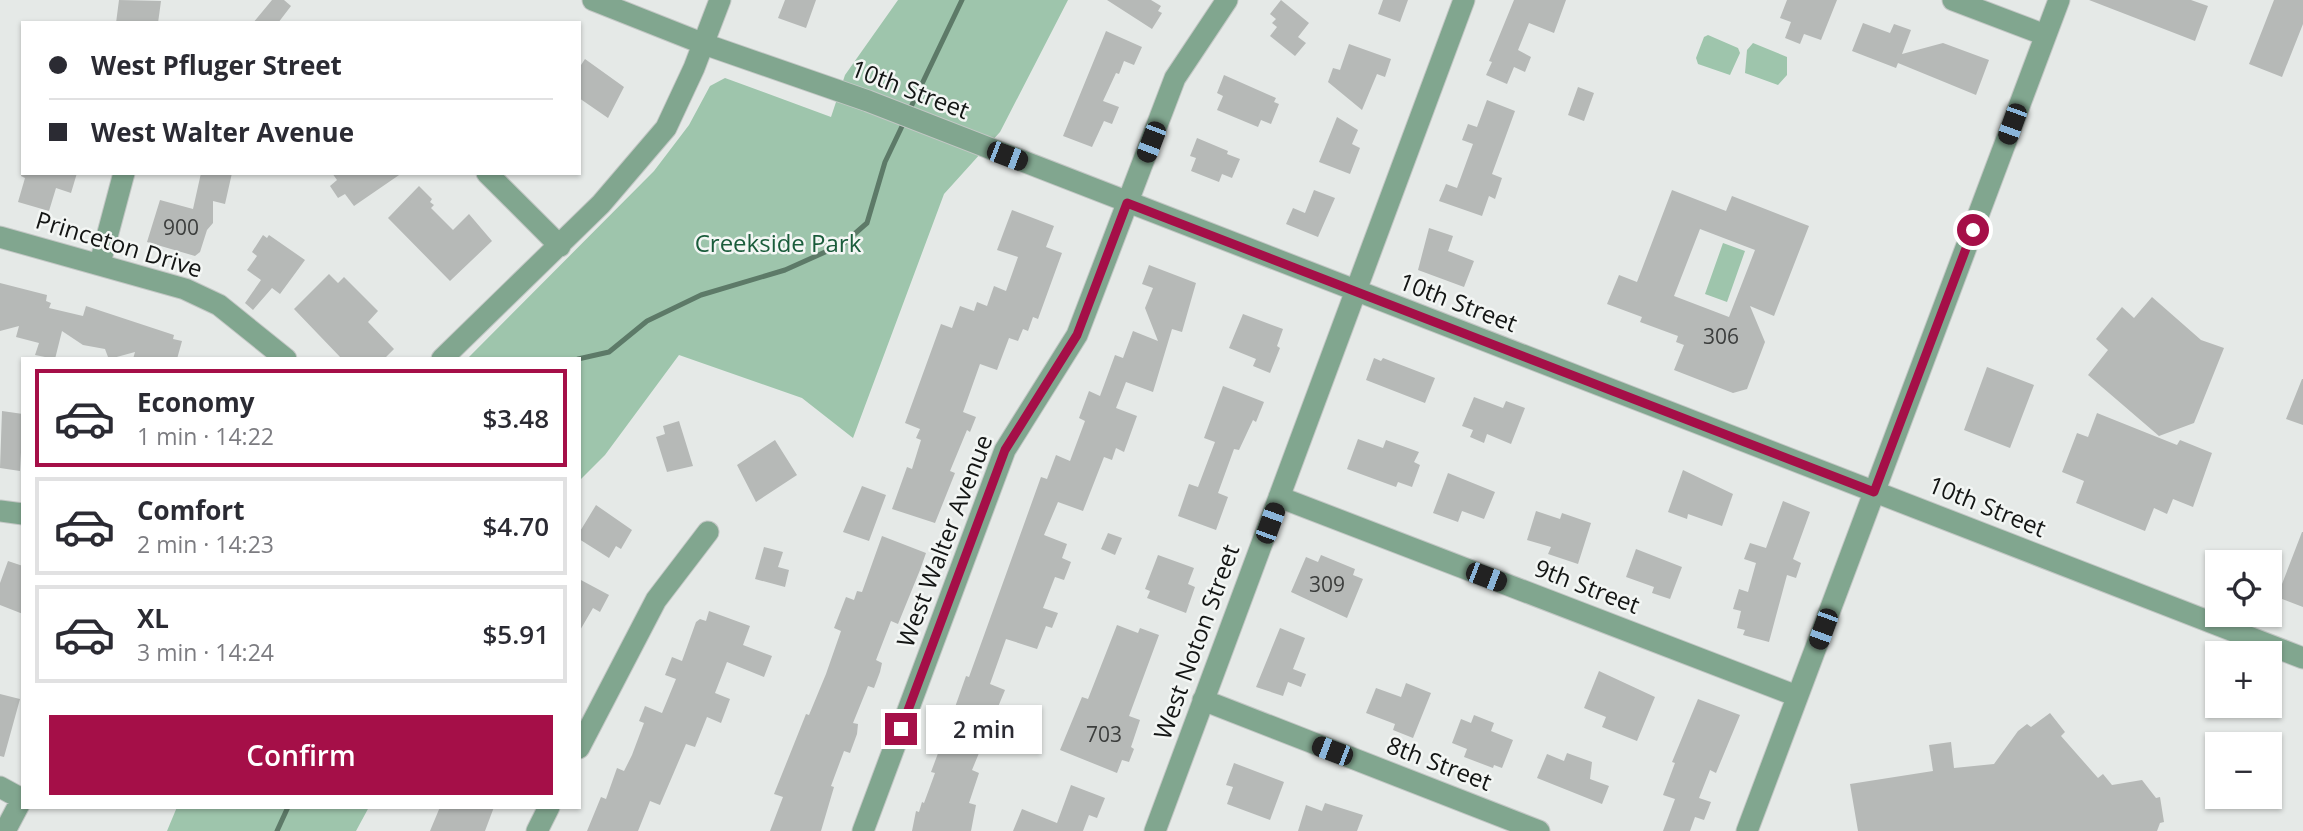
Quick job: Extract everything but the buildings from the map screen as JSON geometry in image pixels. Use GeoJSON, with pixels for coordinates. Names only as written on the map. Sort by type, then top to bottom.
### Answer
{"type":"FeatureCollection","features":[{"type":"Feature","properties":{"kind":"street","name":"10th Street"},"geometry":{"type":"LineString","coordinates":[[593,0],[704,44],[874,104],[2303,658]]}},
{"type":"Feature","properties":{"kind":"street"},"geometry":{"type":"LineString","coordinates":[[444,357],[601,204],[666,128],[704,44],[720,0]]}},
{"type":"Feature","properties":{"kind":"street","name":"West Walter Avenue"},"geometry":{"type":"LineString","coordinates":[[863,831],[1005,450],[1077,335],[1175,78],[1227,0]]}},
{"type":"Feature","properties":{"kind":"street","name":"West Noton Street"},"geometry":{"type":"LineString","coordinates":[[1155,831],[1464,0]]}},
{"type":"Feature","properties":{"kind":"street"},"geometry":{"type":"LineString","coordinates":[[1953,0],[2045,35]]}},
{"type":"Feature","properties":{"kind":"street"},"geometry":{"type":"LineString","coordinates":[[1747,831],[2059,0]]}},
{"type":"Feature","properties":{"kind":"street"},"geometry":{"type":"LineString","coordinates":[[100,263],[123,175]]}},
{"type":"Feature","properties":{"kind":"street"},"geometry":{"type":"LineString","coordinates":[[489,175],[560,246]]}},
{"type":"Feature","properties":{"kind":"street","name":"Princeton Drive"},"geometry":{"type":"LineString","coordinates":[[0,237],[185,289],[219,305],[249,326],[284,357]]}},
{"type":"Feature","properties":{"kind":"street","name":"9th Street"},"geometry":{"type":"LineString","coordinates":[[1279,497],[1797,696]]}},
{"type":"Feature","properties":{"kind":"street"},"geometry":{"type":"LineString","coordinates":[[0,511],[21,514]]}},
{"type":"Feature","properties":{"kind":"street"},"geometry":{"type":"LineString","coordinates":[[581,744],[656,600],[708,532]]}},
{"type":"Feature","properties":{"kind":"street","name":"8th Street"},"geometry":{"type":"LineString","coordinates":[[1203,700],[1539,831]]}},
{"type":"Feature","properties":{"kind":"street"},"geometry":{"type":"LineString","coordinates":[[0,788],[21,798]]}},
{"type":"Feature","properties":{"kind":"street"},"geometry":{"type":"LineString","coordinates":[[5,831],[21,800]]}},
{"type":"Feature","properties":{"kind":"street"},"geometry":{"type":"LineString","coordinates":[[537,831],[548,809]]}},
{"type":"Feature","properties":{"kind":"green space","name":"Creekside Park"},"geometry":{"type":"Polygon","coordinates":[[[898,0],[1068,0],[1000,132],[944,194],[853,438],[802,398],[679,355],[605,455],[581,479],[581,357],[469,357],[654,171],[689,125],[710,86],[725,78],[831,117],[845,75],[898,0]]]}},
{"type":"Feature","properties":{"kind":"green space"},"geometry":{"type":"Polygon","coordinates":[[[1708,35],[1738,48],[1740,53],[1730,75],[1698,64],[1696,58],[1704,37],[1708,35]]]}},
{"type":"Feature","properties":{"kind":"green space"},"geometry":{"type":"Polygon","coordinates":[[[1753,43],[1787,57],[1787,75],[1778,85],[1745,73],[1747,50],[1753,43]]]}},
{"type":"Feature","properties":{"kind":"green space"},"geometry":{"type":"Polygon","coordinates":[[[1723,243],[1745,251],[1727,302],[1705,294],[1723,243]]]}},
{"type":"Feature","properties":{"kind":"green space"},"geometry":{"type":"Polygon","coordinates":[[[176,809],[368,809],[356,831],[167,831],[176,809]]]}},
{"type":"Feature","properties":{"kind":"waterway"},"geometry":{"type":"LineString","coordinates":[[909,111],[962,0]]}},
{"type":"Feature","properties":{"kind":"waterway"},"geometry":{"type":"LineString","coordinates":[[581,358],[609,352],[647,321],[701,295],[785,270],[843,244],[867,223],[885,162],[905,120]]}},
{"type":"Feature","properties":{"kind":"waterway"},"geometry":{"type":"LineString","coordinates":[[277,831],[287,809]]}},
{"type":"Feature","properties":{"kind":"route"},"geometry":{"type":"LineString","coordinates":[[901,729],[1005,450],[1077,335],[1127,203],[1874,492],[1973,230]]}}]}
